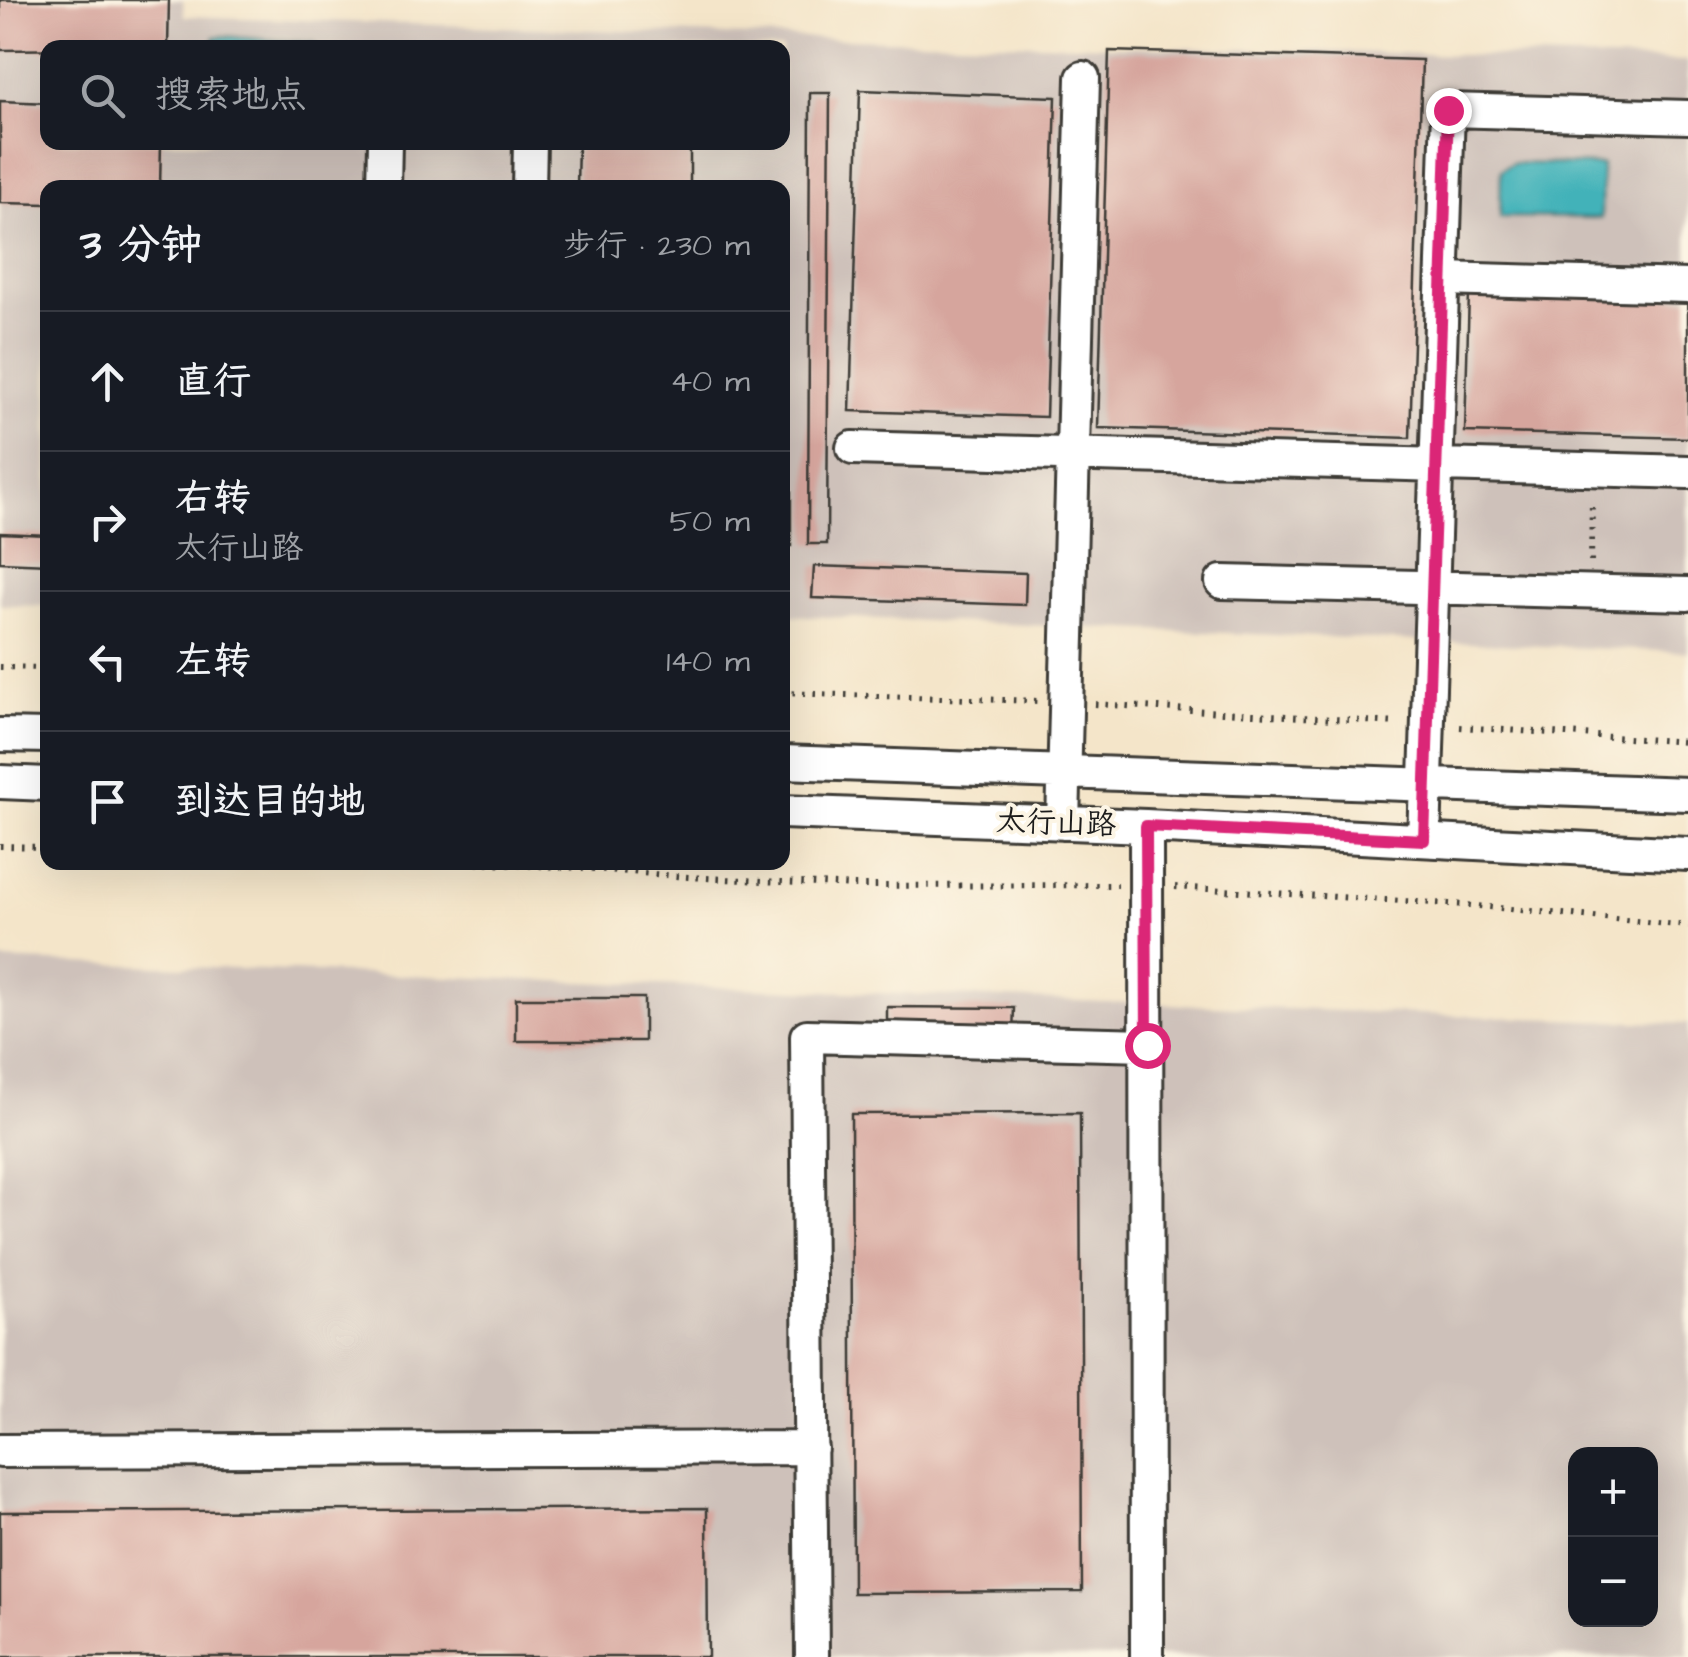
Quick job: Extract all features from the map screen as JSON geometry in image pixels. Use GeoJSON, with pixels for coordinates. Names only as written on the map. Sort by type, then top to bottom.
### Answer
{"type":"FeatureCollection","features":[{"type":"Feature","properties":{"kind":"street"},"geometry":{"type":"LineString","coordinates":[[1063,823],[1083,78]]}},
{"type":"Feature","properties":{"kind":"street"},"geometry":{"type":"LineString","coordinates":[[1424,840],[1448,110],[1688,117]]}},
{"type":"Feature","properties":{"kind":"street"},"geometry":{"type":"LineString","coordinates":[[384,180],[385,150]]}},
{"type":"Feature","properties":{"kind":"street"},"geometry":{"type":"LineString","coordinates":[[529,180],[530,150]]}},
{"type":"Feature","properties":{"kind":"street"},"geometry":{"type":"LineString","coordinates":[[1442,279],[1688,286]]}},
{"type":"Feature","properties":{"kind":"street"},"geometry":{"type":"LineString","coordinates":[[852,448],[1688,472]]}},
{"type":"Feature","properties":{"kind":"street"},"geometry":{"type":"LineString","coordinates":[[1222,582],[1688,594]]}},
{"type":"Feature","properties":{"kind":"street"},"geometry":{"type":"LineString","coordinates":[[0,735],[40,736]]}},
{"type":"Feature","properties":{"kind":"street","name":"太行山路"},"geometry":{"type":"LineString","coordinates":[[790,762],[1688,794]]}},
{"type":"Feature","properties":{"kind":"street"},"geometry":{"type":"LineString","coordinates":[[0,782],[40,784]]}},
{"type":"Feature","properties":{"kind":"street","name":"太行山路"},"geometry":{"type":"LineString","coordinates":[[790,812],[1688,854]]}},
{"type":"Feature","properties":{"kind":"street"},"geometry":{"type":"LineString","coordinates":[[1146,826],[1148,1657]]}},
{"type":"Feature","properties":{"kind":"street"},"geometry":{"type":"LineString","coordinates":[[812,1657],[807,1036],[1147,1045]]}},
{"type":"Feature","properties":{"kind":"street"},"geometry":{"type":"LineString","coordinates":[[0,1451],[811,1448]]}},
{"type":"Feature","properties":{"kind":"path"},"geometry":{"type":"LineString","coordinates":[[1590,592],[1593,469]]}},
{"type":"Feature","properties":{"kind":"path"},"geometry":{"type":"LineString","coordinates":[[0,667],[40,668]]}},
{"type":"Feature","properties":{"kind":"path"},"geometry":{"type":"LineString","coordinates":[[790,692],[1066,702],[1688,742]]}},
{"type":"Feature","properties":{"kind":"path"},"geometry":{"type":"LineString","coordinates":[[0,846],[40,848]]}},
{"type":"Feature","properties":{"kind":"path"},"geometry":{"type":"LineString","coordinates":[[604,870],[855,886],[1146,885],[1467,905],[1688,926]]}},
{"type":"Feature","properties":{"kind":"shaded area"},"geometry":{"type":"Polygon","coordinates":[[[0,0],[183,0],[184,16],[808,38],[1688,61],[1688,652],[790,615],[790,180],[40,180],[40,606],[0,605],[0,0]]]}},
{"type":"Feature","properties":{"kind":"shaded area"},"geometry":{"type":"Polygon","coordinates":[[[0,960],[1688,1024],[1688,1657],[0,1657],[0,960]]]}},
{"type":"Feature","properties":{"kind":"water"},"geometry":{"type":"Polygon","coordinates":[[[223,36],[274,40],[214,40],[223,36]]]}},
{"type":"Feature","properties":{"kind":"water"},"geometry":{"type":"Polygon","coordinates":[[[1512,163],[1602,165],[1601,218],[1500,217],[1501,170],[1512,163]]]}},
{"type":"Feature","properties":{"kind":"building"},"geometry":{"type":"Polygon","coordinates":[[[0,0],[169,0],[168,40],[40,40],[40,50],[0,50],[0,0]]]}},
{"type":"Feature","properties":{"kind":"building"},"geometry":{"type":"Polygon","coordinates":[[[1109,51],[1422,60],[1410,438],[1098,428],[1109,51]]]}},
{"type":"Feature","properties":{"kind":"building"},"geometry":{"type":"Polygon","coordinates":[[[860,90],[1056,97],[1046,417],[850,411],[860,90]]]}},
{"type":"Feature","properties":{"kind":"building"},"geometry":{"type":"Polygon","coordinates":[[[810,93],[830,93],[827,544],[808,544],[810,93]]]}},
{"type":"Feature","properties":{"kind":"building"},"geometry":{"type":"Polygon","coordinates":[[[0,101],[40,103],[40,150],[161,150],[160,180],[40,180],[40,204],[0,203],[0,101]]]}},
{"type":"Feature","properties":{"kind":"building"},"geometry":{"type":"Polygon","coordinates":[[[578,150],[690,150],[690,180],[577,180],[578,150]]]}},
{"type":"Feature","properties":{"kind":"building"},"geometry":{"type":"Polygon","coordinates":[[[1469,293],[1688,299],[1688,438],[1465,432],[1469,293]]]}},
{"type":"Feature","properties":{"kind":"building"},"geometry":{"type":"Polygon","coordinates":[[[0,533],[40,535],[40,564],[0,562],[0,533]]]}},
{"type":"Feature","properties":{"kind":"building"},"geometry":{"type":"Polygon","coordinates":[[[814,566],[1026,573],[1025,605],[812,598],[814,566]]]}},
{"type":"Feature","properties":{"kind":"building"},"geometry":{"type":"Polygon","coordinates":[[[516,998],[644,998],[644,1041],[516,1041],[516,998]]]}},
{"type":"Feature","properties":{"kind":"building"},"geometry":{"type":"Polygon","coordinates":[[[887,1007],[1014,1008],[1013,1033],[887,1032],[887,1007]]]}},
{"type":"Feature","properties":{"kind":"building"},"geometry":{"type":"Polygon","coordinates":[[[1080,1113],[1082,1592],[853,1593],[851,1114],[1080,1113]]]}},
{"type":"Feature","properties":{"kind":"building"},"geometry":{"type":"Polygon","coordinates":[[[707,1508],[708,1657],[0,1657],[0,1512],[707,1508]]]}},
{"type":"Feature","properties":{"kind":"route"},"geometry":{"type":"LineString","coordinates":[[1147,1045],[1146,826],[1424,840],[1448,110]]}}]}
